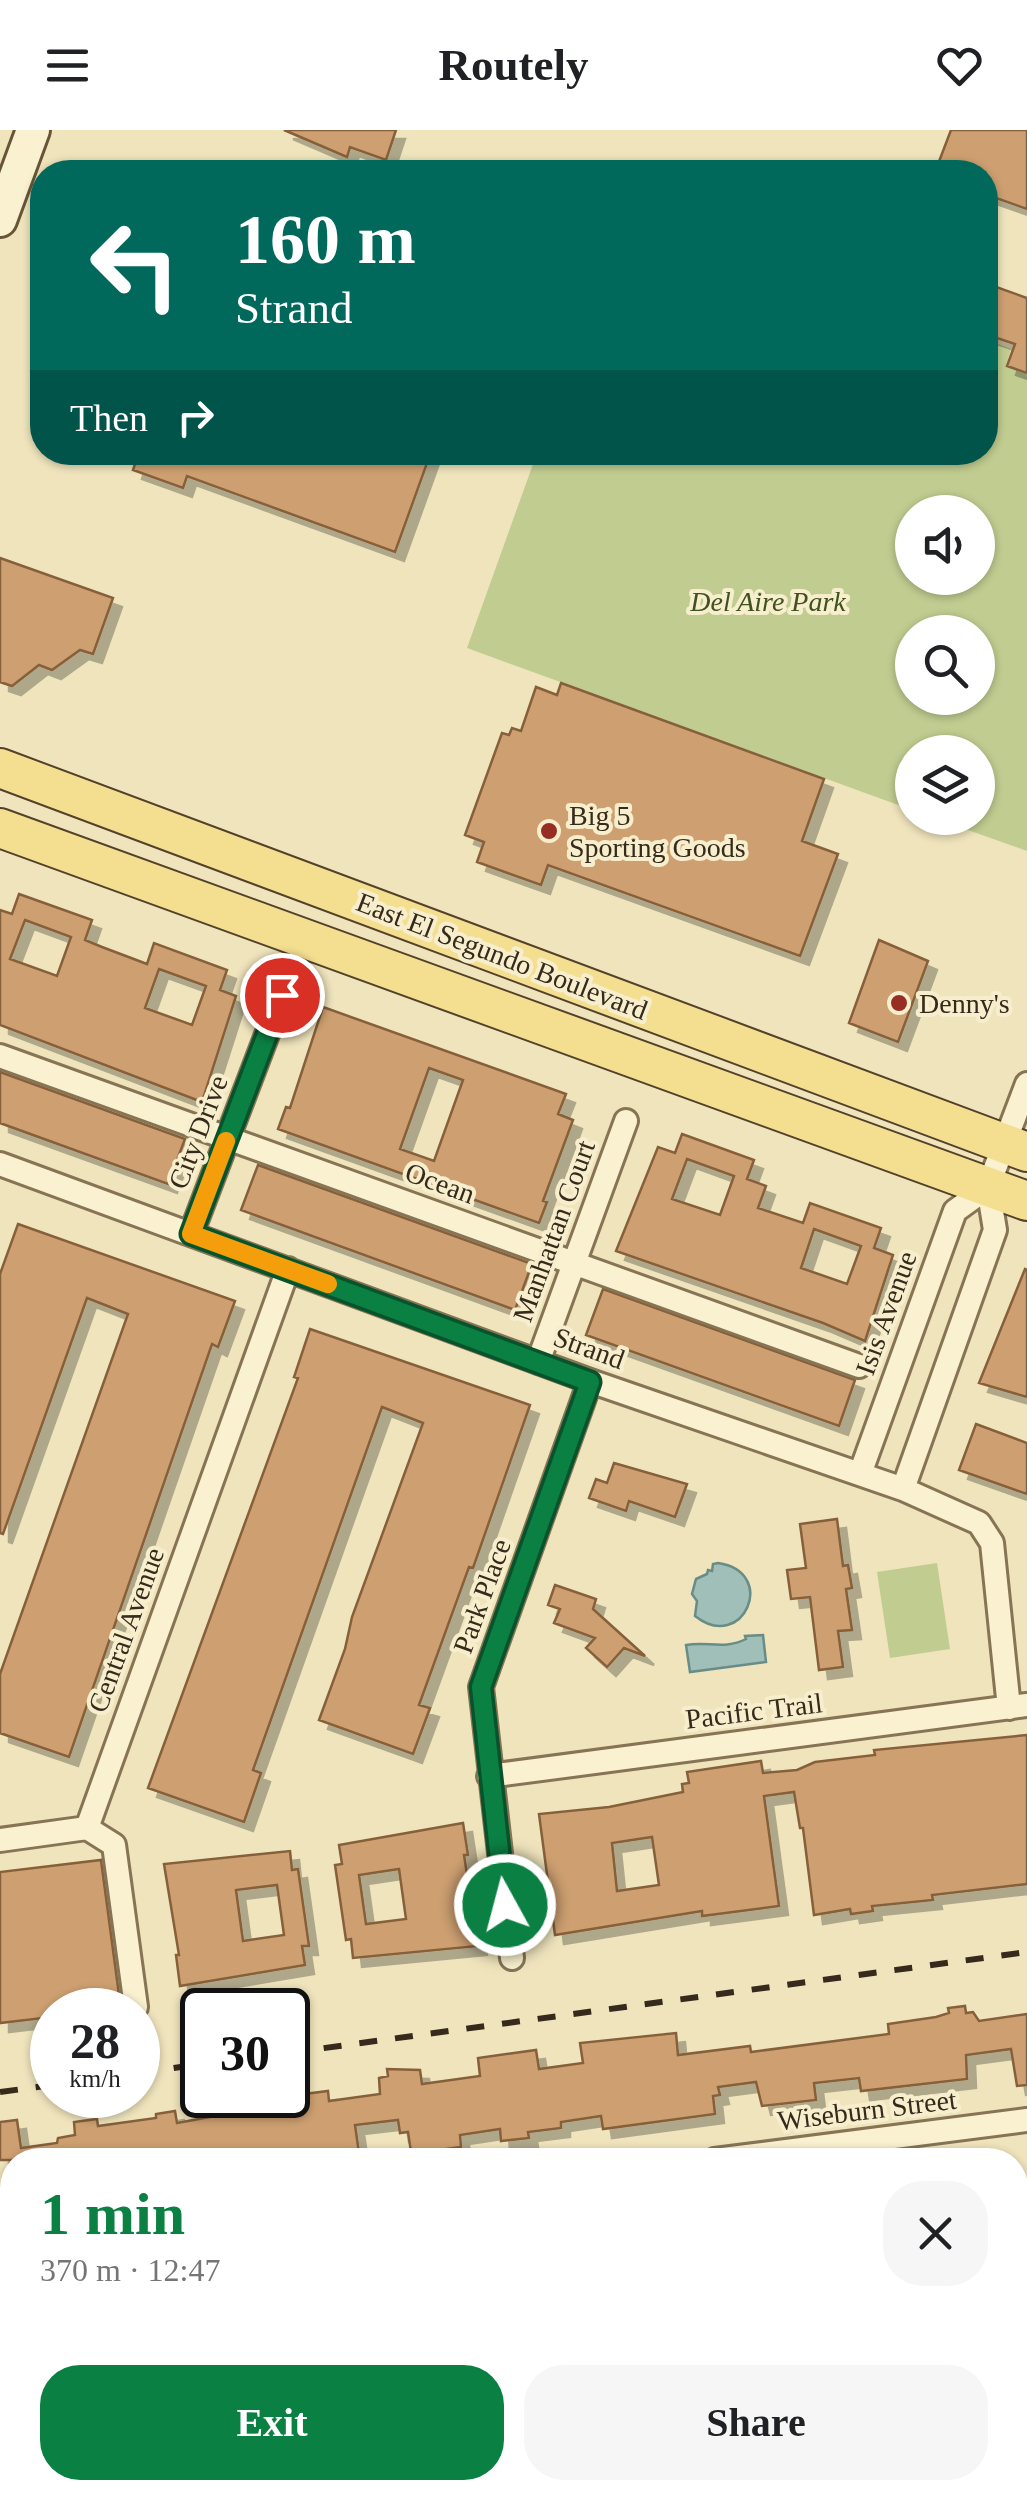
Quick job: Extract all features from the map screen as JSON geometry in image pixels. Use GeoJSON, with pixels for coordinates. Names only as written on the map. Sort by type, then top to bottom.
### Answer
{"type":"FeatureCollection","features":[{"type":"Feature","properties":{"kind":"main road"},"geometry":{"type":"LineString","coordinates":[[0,220],[33,130]]}},
{"type":"Feature","properties":{"kind":"main road","name":"East El Segundo Boulevard"},"geometry":{"type":"LineString","coordinates":[[0,768],[1015,1148]]}},
{"type":"Feature","properties":{"kind":"main road","name":"East El Segundo Boulevard"},"geometry":{"type":"LineString","coordinates":[[0,828],[1027,1201]]}},
{"type":"Feature","properties":{"kind":"street","name":"City Drive"},"geometry":{"type":"LineString","coordinates":[[191,1234],[282,995]]}},
{"type":"Feature","properties":{"kind":"street","name":"Ocean"},"geometry":{"type":"LineString","coordinates":[[0,1056],[859,1366]]}},
{"type":"Feature","properties":{"kind":"street","name":"Isis Avenue"},"geometry":{"type":"LineString","coordinates":[[860,1474],[955,1211],[988,1187],[1015,1148],[1026,1091]]}},
{"type":"Feature","properties":{"kind":"street","name":"Manhattan Court"},"geometry":{"type":"LineString","coordinates":[[538,1362],[626,1122]]}},
{"type":"Feature","properties":{"kind":"street","name":"Strand"},"geometry":{"type":"LineString","coordinates":[[0,1164],[590,1382],[902,1489],[979,1523],[992,1543],[1018,1706]]}},
{"type":"Feature","properties":{"kind":"street","name":"Isis Avenue"},"geometry":{"type":"LineString","coordinates":[[902,1489],[995,1230],[988,1187]]}},
{"type":"Feature","properties":{"kind":"street","name":"Central Avenue"},"geometry":{"type":"LineString","coordinates":[[87,1828],[288,1269]]}},
{"type":"Feature","properties":{"kind":"street","name":"Park Place"},"geometry":{"type":"LineString","coordinates":[[512,1958],[481,1687],[590,1382]]}},
{"type":"Feature","properties":{"kind":"street","name":"Pacific Trail"},"geometry":{"type":"LineString","coordinates":[[490,1776],[1018,1706]]}},
{"type":"Feature","properties":{"kind":"street"},"geometry":{"type":"LineString","coordinates":[[0,1840],[87,1828],[114,1844],[134,1988]]}},
{"type":"Feature","properties":{"kind":"street","name":"Wiseburn Street"},"geometry":{"type":"LineString","coordinates":[[809,2148],[1027,2120]]}},
{"type":"Feature","properties":{"kind":"green space","name":"Del Aire Park"},"geometry":{"type":"Polygon","coordinates":[[[998,344],[1011,349],[1006,365],[1027,373],[1027,851],[982,835],[995,835],[995,735],[895,735],[895,804],[467,648],[533,465],[998,465],[998,344]]]}},
{"type":"Feature","properties":{"kind":"green space"},"geometry":{"type":"Polygon","coordinates":[[[937,1563],[950,1649],[890,1658],[877,1572],[937,1563]]]}},
{"type":"Feature","properties":{"kind":"water"},"geometry":{"type":"Polygon","coordinates":[[[718,1563],[736,1569],[747,1580],[750,1594],[739,1618],[727,1625],[712,1625],[695,1616],[697,1601],[692,1594],[696,1579],[718,1563]]]}},
{"type":"Feature","properties":{"kind":"water"},"geometry":{"type":"Polygon","coordinates":[[[763,1635],[766,1662],[690,1672],[686,1645],[730,1644],[746,1639],[745,1636],[763,1635]]]}},
{"type":"Feature","properties":{"kind":"building"},"geometry":{"type":"Polygon","coordinates":[[[284,130],[396,130],[386,160],[350,147],[347,157],[284,130]]]}},
{"type":"Feature","properties":{"kind":"building"},"geometry":{"type":"Polygon","coordinates":[[[951,130],[1027,130],[1027,209],[998,199],[998,160],[940,160],[951,130]]]}},
{"type":"Feature","properties":{"kind":"building"},"geometry":{"type":"Polygon","coordinates":[[[998,288],[1027,298],[1027,373],[1007,366],[1015,344],[998,338],[998,288]]]}},
{"type":"Feature","properties":{"kind":"building"},"geometry":{"type":"Polygon","coordinates":[[[135,465],[426,465],[395,552],[187,476],[183,488],[133,470],[135,465]]]}},
{"type":"Feature","properties":{"kind":"building"},"geometry":{"type":"Polygon","coordinates":[[[0,558],[113,598],[93,654],[80,650],[52,670],[39,665],[12,686],[0,682],[0,558]]]}},
{"type":"Feature","properties":{"kind":"building"},"geometry":{"type":"Polygon","coordinates":[[[561,683],[824,779],[802,841],[838,854],[800,956],[548,865],[541,885],[477,862],[484,842],[465,835],[502,733],[509,735],[512,728],[521,731],[536,687],[557,695],[561,683]]]}},
{"type":"Feature","properties":{"kind":"building"},"geometry":{"type":"Polygon","coordinates":[[[19,894],[92,920],[85,940],[147,964],[154,943],[227,970],[220,990],[236,996],[202,1102],[0,1025],[0,910],[12,914],[19,894]],[[25,920],[10,959],[57,976],[71,937],[25,920]],[[159,969],[145,1008],[192,1025],[206,986],[159,969]]]}},
{"type":"Feature","properties":{"kind":"building"},"geometry":{"type":"Polygon","coordinates":[[[879,940],[928,961],[898,1042],[849,1023],[879,940]]]}},
{"type":"Feature","properties":{"kind":"building"},"geometry":{"type":"Polygon","coordinates":[[[323,1007],[566,1094],[558,1114],[573,1120],[543,1201],[547,1202],[539,1223],[278,1129],[286,1107],[290,1108],[323,1007]],[[429,1068],[400,1149],[434,1161],[463,1080],[429,1068]]]}},
{"type":"Feature","properties":{"kind":"building"},"geometry":{"type":"Polygon","coordinates":[[[0,1072],[185,1139],[168,1184],[0,1123],[0,1072]]]}},
{"type":"Feature","properties":{"kind":"building"},"geometry":{"type":"Polygon","coordinates":[[[682,1134],[754,1160],[747,1179],[766,1186],[758,1208],[803,1223],[810,1203],[881,1228],[874,1248],[893,1255],[865,1341],[616,1251],[658,1147],[675,1153],[682,1134]],[[687,1159],[672,1199],[720,1215],[734,1176],[687,1159]],[[814,1229],[801,1268],[847,1284],[861,1246],[814,1229]]]}},
{"type":"Feature","properties":{"kind":"building"},"geometry":{"type":"Polygon","coordinates":[[[258,1165],[532,1264],[515,1310],[241,1210],[258,1165]]]}},
{"type":"Feature","properties":{"kind":"building"},"geometry":{"type":"Polygon","coordinates":[[[18,1224],[235,1301],[218,1347],[212,1344],[69,1757],[0,1733],[0,1674],[128,1314],[87,1298],[3,1534],[0,1533],[0,1274],[18,1224]]]}},
{"type":"Feature","properties":{"kind":"building"},"geometry":{"type":"Polygon","coordinates":[[[1027,1270],[1027,1397],[979,1383],[1027,1270]]]}},
{"type":"Feature","properties":{"kind":"building"},"geometry":{"type":"Polygon","coordinates":[[[603,1289],[855,1380],[839,1426],[586,1335],[603,1289]]]}},
{"type":"Feature","properties":{"kind":"building"},"geometry":{"type":"Polygon","coordinates":[[[310,1329],[530,1405],[473,1568],[469,1567],[419,1705],[430,1708],[413,1754],[319,1720],[423,1423],[382,1407],[253,1770],[261,1773],[244,1822],[148,1788],[298,1378],[294,1377],[310,1329]]]}},
{"type":"Feature","properties":{"kind":"building"},"geometry":{"type":"Polygon","coordinates":[[[976,1424],[1027,1443],[1027,1494],[959,1470],[976,1424]]]}},
{"type":"Feature","properties":{"kind":"building"},"geometry":{"type":"Polygon","coordinates":[[[614,1463],[687,1484],[675,1517],[629,1501],[626,1511],[589,1498],[596,1479],[607,1483],[614,1463]]]}},
{"type":"Feature","properties":{"kind":"building"},"geometry":{"type":"Polygon","coordinates":[[[837,1519],[843,1566],[848,1565],[852,1588],[846,1589],[852,1630],[838,1631],[843,1667],[819,1670],[810,1597],[791,1599],[787,1570],[806,1568],[800,1524],[837,1519]]]}},
{"type":"Feature","properties":{"kind":"building"},"geometry":{"type":"Polygon","coordinates":[[[555,1585],[596,1599],[593,1609],[645,1656],[624,1648],[607,1667],[586,1648],[595,1638],[554,1623],[560,1609],[548,1605],[555,1585]]]}},
{"type":"Feature","properties":{"kind":"building"},"geometry":{"type":"Polygon","coordinates":[[[1027,1735],[1027,1884],[932,1895],[933,1900],[872,1906],[873,1911],[851,1914],[850,1909],[814,1915],[803,1828],[794,1792],[764,1796],[779,1906],[702,1916],[702,1911],[555,1935],[539,1814],[609,1807],[683,1792],[682,1784],[689,1783],[687,1772],[761,1761],[763,1773],[797,1770],[815,1762],[875,1755],[874,1750],[1027,1735]],[[652,1837],[612,1843],[617,1891],[659,1885],[652,1837]]]}},
{"type":"Feature","properties":{"kind":"building"},"geometry":{"type":"Polygon","coordinates":[[[463,1823],[478,1946],[353,1958],[351,1939],[346,1940],[335,1865],[342,1864],[339,1845],[463,1823]],[[399,1869],[359,1875],[366,1924],[406,1919],[399,1869]]]}},
{"type":"Feature","properties":{"kind":"building"},"geometry":{"type":"Polygon","coordinates":[[[290,1851],[292,1870],[298,1869],[309,1946],[302,1946],[305,1965],[180,1986],[179,1955],[164,1864],[290,1851]],[[277,1885],[236,1890],[243,1941],[284,1935],[277,1885]]]}},
{"type":"Feature","properties":{"kind":"building"},"geometry":{"type":"Polygon","coordinates":[[[101,1860],[118,1988],[30,1988],[30,2020],[0,2023],[0,1872],[101,1860]]]}},
{"type":"Feature","properties":{"kind":"building"},"geometry":{"type":"Polygon","coordinates":[[[965,2006],[966,2013],[973,2012],[979,2021],[1027,2014],[1027,2085],[1017,2086],[1011,2049],[966,2055],[967,2079],[861,2091],[859,2078],[814,2083],[816,2100],[762,2106],[756,2082],[718,2087],[720,2095],[713,2096],[715,2114],[603,2129],[601,2116],[561,2122],[561,2128],[528,2132],[529,2138],[501,2141],[500,2129],[460,2135],[461,2147],[454,2148],[410,2148],[408,2132],[400,2133],[398,2120],[355,2125],[358,2148],[21,2148],[57,2143],[58,2138],[75,2135],[74,2122],[97,2119],[98,2126],[160,2118],[160,2113],[175,2111],[177,2123],[204,2118],[310,2118],[310,2093],[328,2091],[329,2101],[380,2094],[379,2078],[388,2076],[387,2069],[420,2070],[422,2084],[480,2076],[478,2058],[536,2050],[539,2069],[583,2063],[580,2043],[676,2033],[678,2055],[750,2046],[751,2052],[889,2034],[888,2024],[936,2017],[949,2013],[948,2008],[965,2006]]]}},
{"type":"Feature","properties":{"kind":"building"},"geometry":{"type":"Polygon","coordinates":[[[17,2120],[21,2148],[0,2148],[0,2122],[17,2120]]]}},
{"type":"Feature","properties":{"kind":"railway"},"geometry":{"type":"LineString","coordinates":[[310,2050],[1027,1952]]}},
{"type":"Feature","properties":{"kind":"railway"},"geometry":{"type":"LineString","coordinates":[[160,2070],[180,2067]]}},
{"type":"Feature","properties":{"kind":"railway"},"geometry":{"type":"LineString","coordinates":[[0,2092],[30,2088]]}},
{"type":"Feature","properties":{"kind":"slow traffic"},"geometry":{"type":"LineString","coordinates":[[226,1141],[191,1234],[328,1284]]}},
{"type":"Feature","properties":{"kind":"place","name":"Big 5 Sporting Goods"},"geometry":{"type":"Point","coordinates":[549,831]}},
{"type":"Feature","properties":{"kind":"place","name":"Denny's"},"geometry":{"type":"Point","coordinates":[899,1003]}},
{"type":"Feature","properties":{"kind":"route"},"geometry":{"type":"LineString","coordinates":[[282,995],[191,1234],[590,1382],[481,1687],[505,1905]]}}]}
